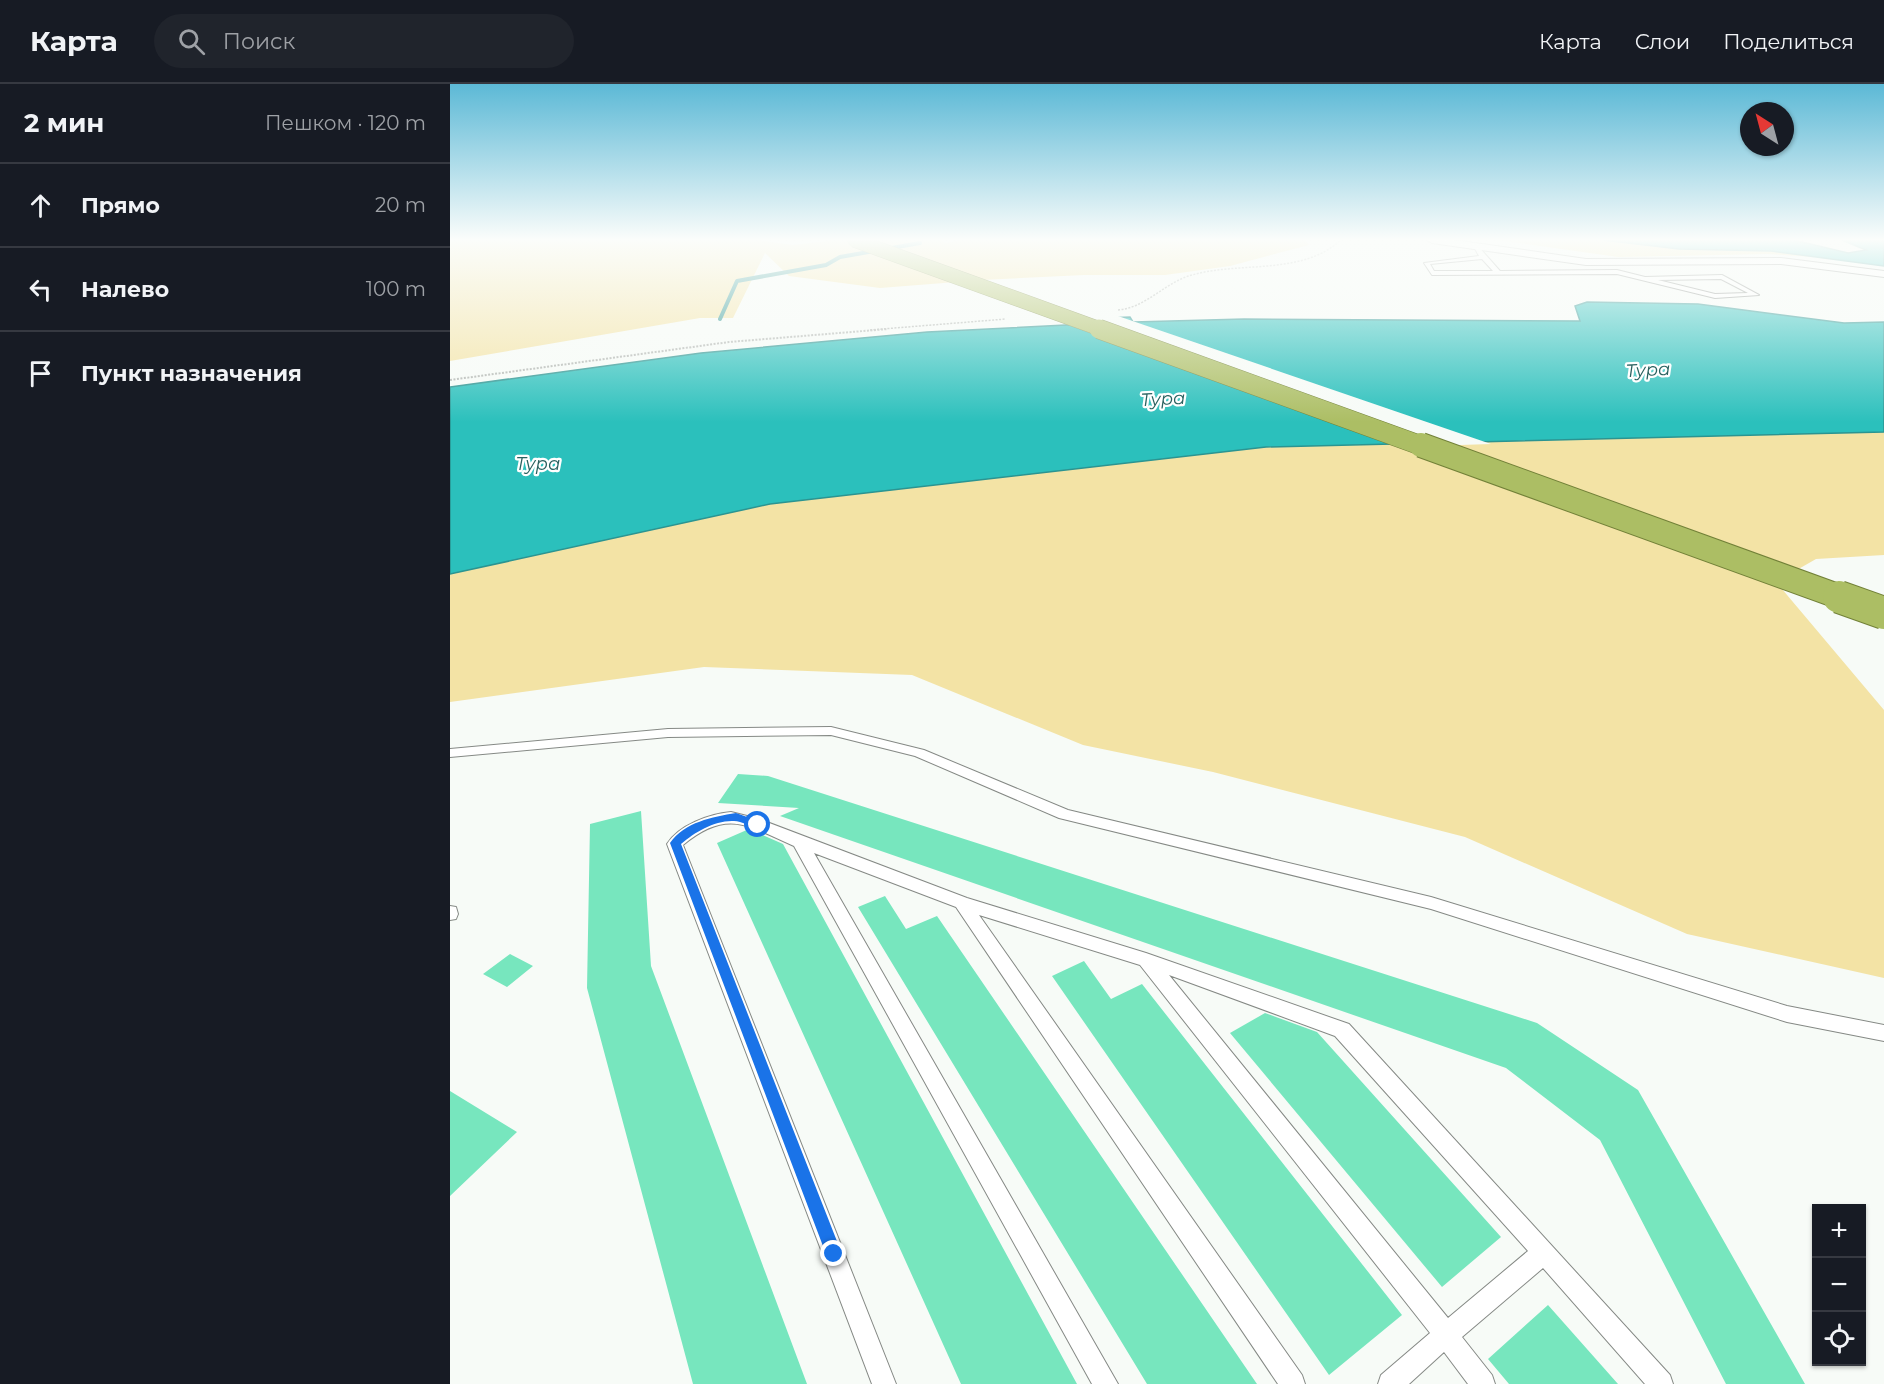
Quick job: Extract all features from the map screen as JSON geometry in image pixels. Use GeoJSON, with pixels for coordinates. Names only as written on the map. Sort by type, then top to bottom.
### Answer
{"type":"FeatureCollection","features":[{"type":"Feature","properties":{"kind":"highway"},"geometry":{"type":"LineString","coordinates":[[1021,301],[1884,614]]}},
{"type":"Feature","properties":{"kind":"highway"},"geometry":{"type":"LineString","coordinates":[[1056,301],[1715,531]]}},
{"type":"Feature","properties":{"kind":"lane"},"geometry":{"type":"LineString","coordinates":[[450,753],[668,733],[831,731],[919,753],[1064,814],[1431,903],[1787,1014],[1884,1034]]}},
{"type":"Feature","properties":{"kind":"lane"},"geometry":{"type":"LineString","coordinates":[[884,1384],[675,843],[690,830],[715,820],[736,817],[962,903],[1146,960],[1342,1030],[1661,1384]]}},
{"type":"Feature","properties":{"kind":"lane"},"geometry":{"type":"LineString","coordinates":[[800,842],[1106,1384]]}},
{"type":"Feature","properties":{"kind":"lane"},"geometry":{"type":"LineString","coordinates":[[962,903],[1293,1384]]}},
{"type":"Feature","properties":{"kind":"lane"},"geometry":{"type":"LineString","coordinates":[[1146,960],[1483,1384]]}},
{"type":"Feature","properties":{"kind":"lane"},"geometry":{"type":"LineString","coordinates":[[1390,1384],[1544,1252]]}},
{"type":"Feature","properties":{"kind":"path"},"geometry":{"type":"LineString","coordinates":[[1118,310],[1130,309],[1145,301]]}},
{"type":"Feature","properties":{"kind":"path"},"geometry":{"type":"LineString","coordinates":[[450,380],[729,342],[1016,318]]}},
{"type":"Feature","properties":{"kind":"shaded area"},"geometry":{"type":"Polygon","coordinates":[[[450,301],[742,301],[733,318],[700,318],[450,361],[450,301]]]}},
{"type":"Feature","properties":{"kind":"shaded area"},"geometry":{"type":"Polygon","coordinates":[[[1884,432],[1884,555],[1816,559],[1776,582],[1884,710],[1884,978],[1687,934],[1465,837],[1213,772],[1083,745],[912,675],[704,667],[450,702],[450,574],[770,504],[1266,447],[1884,432]]]}},
{"type":"Feature","properties":{"kind":"water","name":"Тура"},"geometry":{"type":"Polygon","coordinates":[[[1587,302],[1698,304],[1844,323],[1884,322],[1884,432],[1266,447],[770,504],[450,574],[450,387],[701,353],[927,332],[1105,323],[1103,318],[1130,317],[1133,322],[1244,319],[1580,321],[1575,306],[1587,302]]]}},
{"type":"Feature","properties":{"kind":"pier"},"geometry":{"type":"Polygon","coordinates":[[[1102,315],[1115,315],[1491,444],[1398,447],[1061,322],[1101,320],[1102,315]]]}},
{"type":"Feature","properties":{"kind":"building"},"geometry":{"type":"Polygon","coordinates":[[[738,774],[768,776],[1537,1023],[1638,1090],[1805,1384],[1726,1384],[1600,1140],[1506,1068],[780,816],[799,808],[718,803],[738,774]]]}},
{"type":"Feature","properties":{"kind":"building"},"geometry":{"type":"Polygon","coordinates":[[[641,811],[651,966],[807,1384],[693,1384],[587,988],[590,824],[641,811]]]}},
{"type":"Feature","properties":{"kind":"building"},"geometry":{"type":"Polygon","coordinates":[[[749,829],[783,844],[1077,1384],[961,1384],[717,843],[749,829]]]}},
{"type":"Feature","properties":{"kind":"building"},"geometry":{"type":"Polygon","coordinates":[[[885,896],[906,929],[937,916],[1257,1384],[1147,1384],[858,907],[885,896]]]}},
{"type":"Feature","properties":{"kind":"building"},"geometry":{"type":"Polygon","coordinates":[[[510,954],[533,966],[507,987],[483,974],[510,954]]]}},
{"type":"Feature","properties":{"kind":"building"},"geometry":{"type":"Polygon","coordinates":[[[1084,961],[1111,999],[1142,984],[1402,1315],[1329,1375],[1052,976],[1084,961]]]}},
{"type":"Feature","properties":{"kind":"building"},"geometry":{"type":"Polygon","coordinates":[[[1265,1013],[1317,1032],[1501,1237],[1442,1287],[1230,1033],[1265,1013]]]}},
{"type":"Feature","properties":{"kind":"building"},"geometry":{"type":"Polygon","coordinates":[[[450,1091],[517,1132],[450,1196],[450,1091]]]}},
{"type":"Feature","properties":{"kind":"building"},"geometry":{"type":"Polygon","coordinates":[[[1548,1305],[1618,1384],[1509,1384],[1488,1359],[1548,1305]]]}},
{"type":"Feature","properties":{"kind":"waterway"},"geometry":{"type":"LineString","coordinates":[[720,319],[728,301]]}},
{"type":"Feature","properties":{"kind":"route"},"geometry":{"type":"LineString","coordinates":[[758,825],[736,817],[715,820],[690,830],[675,843],[834,1254]]}}]}
